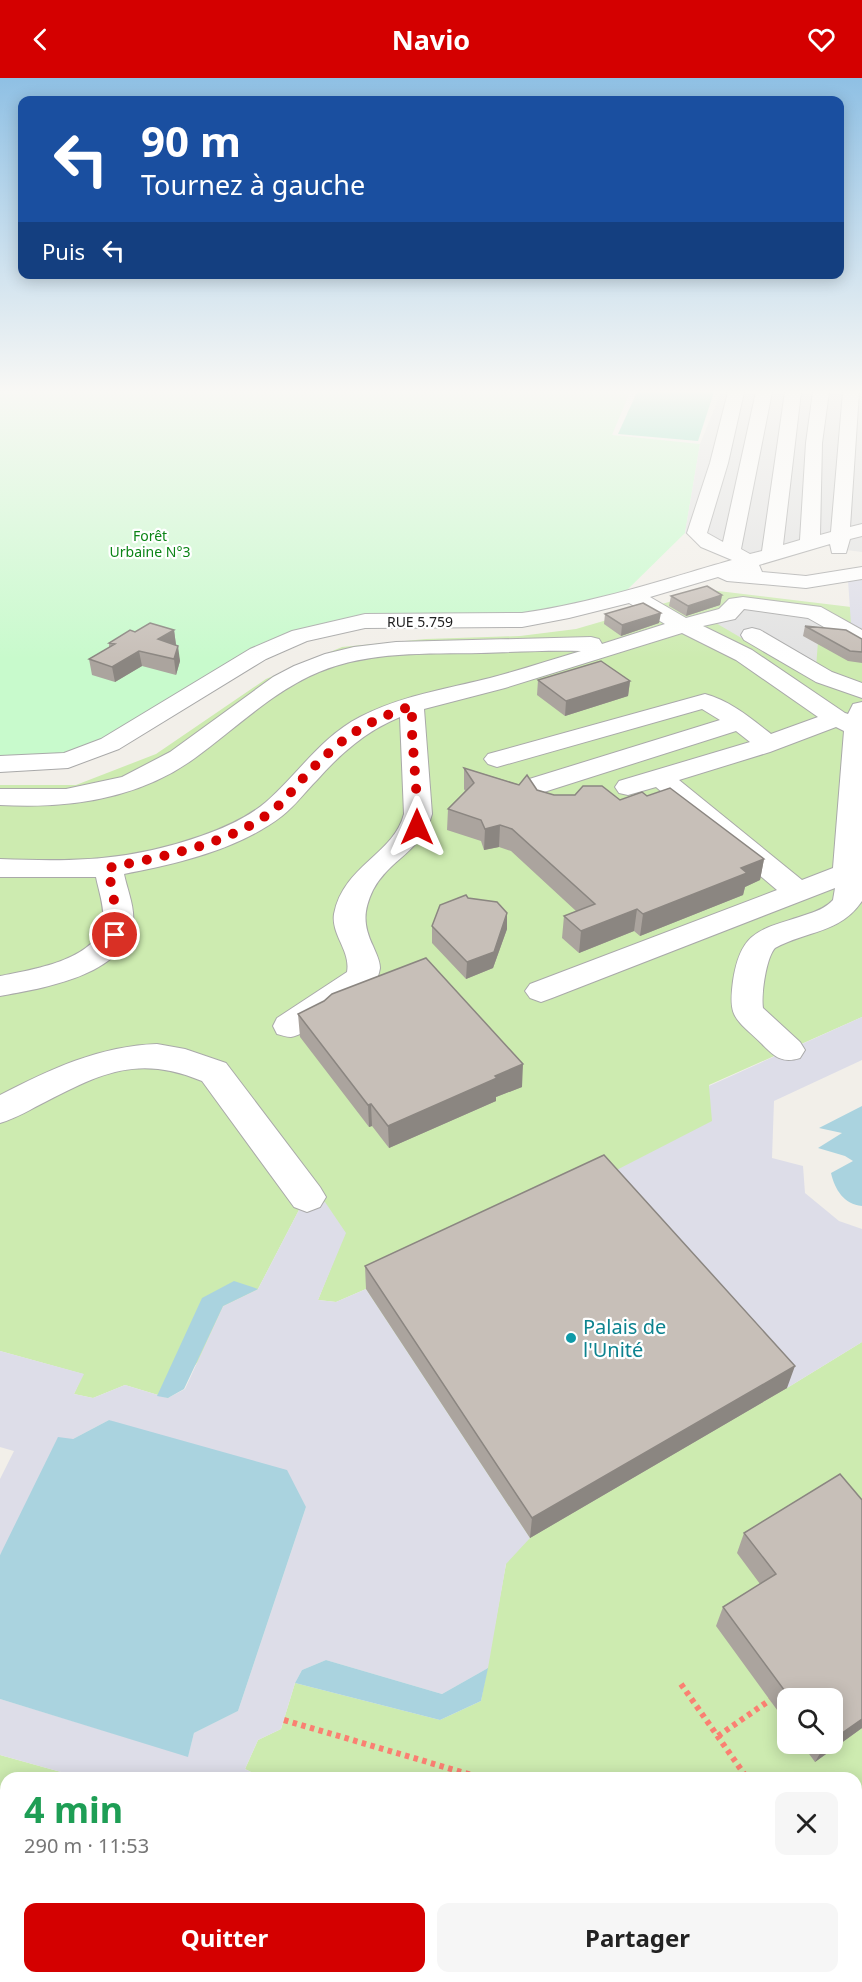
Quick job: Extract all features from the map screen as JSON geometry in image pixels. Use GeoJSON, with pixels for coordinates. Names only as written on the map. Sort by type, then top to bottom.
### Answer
{"type":"FeatureCollection","features":[{"type":"Feature","properties":{"kind":"lane"},"geometry":{"type":"LineString","coordinates":[[714,481],[697,535],[701,539],[743,564],[806,582],[862,573]]}},
{"type":"Feature","properties":{"kind":"lane"},"geometry":{"type":"LineString","coordinates":[[743,564],[749,481]]}},
{"type":"Feature","properties":{"kind":"lane"},"geometry":{"type":"LineString","coordinates":[[772,554],[780,481]]}},
{"type":"Feature","properties":{"kind":"lane"},"geometry":{"type":"LineString","coordinates":[[810,544],[813,481]]}},
{"type":"Feature","properties":{"kind":"lane"},"geometry":{"type":"LineString","coordinates":[[847,538],[851,481]]}},
{"type":"Feature","properties":{"kind":"lane","name":"RUE 5.759"},"geometry":{"type":"LineString","coordinates":[[0,764],[68,760],[110,744],[258,654],[300,636],[365,621],[522,620],[632,596],[772,554],[810,544],[847,538]]}},
{"type":"Feature","properties":{"kind":"lane"},"geometry":{"type":"LineString","coordinates":[[632,596],[683,625],[744,655],[852,718]]}},
{"type":"Feature","properties":{"kind":"lane"},"geometry":{"type":"LineString","coordinates":[[0,868],[73,870],[108,868],[204,845],[242,830],[273,811],[332,748],[366,723],[423,703],[623,645],[683,625],[717,617],[732,612],[740,603],[818,614],[862,639]]}},
{"type":"Feature","properties":{"kind":"lane"},"geometry":{"type":"LineString","coordinates":[[778,650],[779,607]]}},
{"type":"Feature","properties":{"kind":"lane"},"geometry":{"type":"LineString","coordinates":[[816,672],[818,614]]}},
{"type":"Feature","properties":{"kind":"lane"},"geometry":{"type":"LineString","coordinates":[[717,617],[816,672],[862,691]]}},
{"type":"Feature","properties":{"kind":"lane"},"geometry":{"type":"LineString","coordinates":[[0,796],[21,799],[66,797],[106,790],[134,781],[170,763],[277,685],[335,658],[392,648],[623,645]]}},
{"type":"Feature","properties":{"kind":"lane"},"geometry":{"type":"LineString","coordinates":[[423,703],[450,713],[471,712],[586,680]]}},
{"type":"Feature","properties":{"kind":"lane"},"geometry":{"type":"LineString","coordinates":[[497,759],[700,701],[710,702],[768,744]]}},
{"type":"Feature","properties":{"kind":"lane"},"geometry":{"type":"LineString","coordinates":[[289,1026],[362,977],[365,970],[364,960],[353,937],[349,916],[360,888],[369,874],[412,835],[417,827],[412,733],[423,703]]}},
{"type":"Feature","properties":{"kind":"lane"},"geometry":{"type":"LineString","coordinates":[[628,787],[852,718]]}},
{"type":"Feature","properties":{"kind":"lane"},"geometry":{"type":"LineString","coordinates":[[788,1050],[748,1012],[746,1003],[757,949],[768,939],[834,914],[845,907],[849,898],[847,873],[852,718]]}},
{"type":"Feature","properties":{"kind":"lane"},"geometry":{"type":"LineString","coordinates":[[535,786],[740,722]]}},
{"type":"Feature","properties":{"kind":"lane"},"geometry":{"type":"LineString","coordinates":[[661,778],[798,892]]}},
{"type":"Feature","properties":{"kind":"lane"},"geometry":{"type":"LineString","coordinates":[[0,986],[63,973],[91,960],[107,946],[115,935],[118,922],[108,868]]}},
{"type":"Feature","properties":{"kind":"lane"},"geometry":{"type":"LineString","coordinates":[[541,991],[847,873]]}},
{"type":"Feature","properties":{"kind":"lane"},"geometry":{"type":"LineString","coordinates":[[0,1110],[85,1067],[113,1060],[142,1055],[193,1062],[214,1072],[307,1197]]}},
{"type":"Feature","properties":{"kind":"path"},"geometry":{"type":"LineString","coordinates":[[681,1684],[743,1772]]}},
{"type":"Feature","properties":{"kind":"path"},"geometry":{"type":"LineString","coordinates":[[718,1736],[770,1700]]}},
{"type":"Feature","properties":{"kind":"path"},"geometry":{"type":"LineString","coordinates":[[284,1720],[462,1772]]}},
{"type":"Feature","properties":{"kind":"green space","name":"Forêt Urbaine N°3"},"geometry":{"type":"Polygon","coordinates":[[[0,481],[694,481],[685,533],[626,591],[522,620],[365,621],[300,636],[68,760],[0,764],[0,481]]]}},
{"type":"Feature","properties":{"kind":"green space"},"geometry":{"type":"Polygon","coordinates":[[[710,590],[851,607],[851,624],[862,629],[862,1017],[709,1085],[787,1388],[862,1342],[862,1772],[251,1772],[245,1769],[258,1740],[281,1729],[295,1683],[440,1720],[481,1701],[506,1564],[366,1289],[336,1302],[318,1300],[345,1233],[300,1208],[258,1289],[168,1398],[125,1385],[93,1398],[74,1394],[83,1374],[0,1351],[0,785],[76,785],[156,754],[266,679],[342,647],[426,639],[520,636],[576,629],[710,590]]]}},
{"type":"Feature","properties":{"kind":"green space"},"geometry":{"type":"Polygon","coordinates":[[[0,1755],[61,1772],[0,1772],[0,1755]]]}},
{"type":"Feature","properties":{"kind":"shaded area"},"geometry":{"type":"Polygon","coordinates":[[[694,481],[862,481],[862,552],[831,548],[830,543],[732,562],[685,533],[694,481]]]}},
{"type":"Feature","properties":{"kind":"shaded area"},"geometry":{"type":"Polygon","coordinates":[[[862,576],[862,629],[851,624],[848,580],[862,576]]]}},
{"type":"Feature","properties":{"kind":"shaded area"},"geometry":{"type":"Polygon","coordinates":[[[739,601],[806,608],[843,629],[819,628],[815,681],[709,619],[739,601]]]}},
{"type":"Feature","properties":{"kind":"shaded area"},"geometry":{"type":"Polygon","coordinates":[[[862,1017],[862,1060],[774,1101],[772,1158],[803,1166],[805,1193],[839,1221],[862,1229],[862,1342],[787,1388],[601,1178],[712,1121],[709,1086],[862,1017]]]}},
{"type":"Feature","properties":{"kind":"shaded area"},"geometry":{"type":"Polygon","coordinates":[[[325,1202],[346,1233],[318,1300],[336,1302],[366,1289],[530,1538],[506,1564],[488,1668],[442,1694],[326,1660],[302,1670],[295,1683],[281,1729],[258,1740],[245,1769],[251,1772],[61,1772],[0,1755],[0,1699],[188,1756],[194,1733],[238,1711],[306,1507],[109,1420],[73,1439],[0,1555],[0,1479],[14,1451],[0,1447],[0,1351],[84,1374],[74,1394],[93,1398],[125,1385],[168,1398],[185,1389],[223,1306],[258,1289],[300,1208],[325,1202]]]}},
{"type":"Feature","properties":{"kind":"water"},"geometry":{"type":"Polygon","coordinates":[[[862,1106],[862,1206],[850,1202],[841,1195],[831,1173],[853,1161],[845,1156],[818,1148],[842,1133],[819,1128],[862,1106]]]}},
{"type":"Feature","properties":{"kind":"water"},"geometry":{"type":"Polygon","coordinates":[[[234,1281],[258,1289],[223,1306],[184,1389],[168,1398],[157,1396],[202,1298],[234,1281]]]}},
{"type":"Feature","properties":{"kind":"water"},"geometry":{"type":"Polygon","coordinates":[[[109,1420],[287,1470],[306,1507],[238,1711],[194,1733],[188,1757],[0,1699],[0,1555],[58,1437],[73,1439],[109,1420]]]}},
{"type":"Feature","properties":{"kind":"water"},"geometry":{"type":"Polygon","coordinates":[[[326,1660],[442,1694],[488,1668],[481,1701],[440,1720],[295,1683],[302,1670],[326,1660]]]}},
{"type":"Feature","properties":{"kind":"building"},"geometry":{"type":"Polygon","coordinates":[[[707,586],[722,595],[688,606],[671,596],[707,586]]]}},
{"type":"Feature","properties":{"kind":"building"},"geometry":{"type":"Polygon","coordinates":[[[643,603],[661,613],[622,625],[605,614],[643,603]]]}},
{"type":"Feature","properties":{"kind":"building"},"geometry":{"type":"Polygon","coordinates":[[[150,623],[174,630],[158,639],[178,646],[174,659],[139,651],[112,667],[89,659],[115,644],[109,643],[130,630],[135,632],[150,623]]]}},
{"type":"Feature","properties":{"kind":"building"},"geometry":{"type":"Polygon","coordinates":[[[805,626],[846,630],[862,639],[862,652],[850,651],[805,626]]]}},
{"type":"Feature","properties":{"kind":"building"},"geometry":{"type":"Polygon","coordinates":[[[601,661],[630,681],[566,701],[538,680],[601,661]]]}},
{"type":"Feature","properties":{"kind":"building"},"geometry":{"type":"Polygon","coordinates":[[[464,768],[519,785],[527,775],[537,790],[554,795],[575,795],[583,786],[602,786],[620,800],[642,792],[647,796],[670,788],[764,859],[741,868],[747,873],[643,914],[637,909],[581,931],[564,916],[595,904],[512,829],[500,825],[485,829],[481,820],[448,809],[474,783],[464,768]]]}},
{"type":"Feature","properties":{"kind":"building"},"geometry":{"type":"Polygon","coordinates":[[[466,895],[468,898],[497,902],[507,913],[494,952],[467,962],[432,926],[440,905],[466,895]]]}},
{"type":"Feature","properties":{"kind":"building"},"geometry":{"type":"Polygon","coordinates":[[[426,958],[523,1064],[495,1076],[497,1078],[388,1126],[371,1104],[368,1105],[298,1014],[324,1001],[332,994],[426,958]]]}},
{"type":"Feature","properties":{"kind":"building","name":"Palais de l'Unité"},"geometry":{"type":"Polygon","coordinates":[[[604,1155],[795,1366],[532,1518],[365,1266],[604,1155]]]}},
{"type":"Feature","properties":{"kind":"building"},"geometry":{"type":"Polygon","coordinates":[[[840,1474],[862,1500],[862,1719],[843,1732],[843,1688],[783,1688],[723,1607],[776,1574],[744,1533],[840,1474]]]}},
{"type":"Feature","properties":{"kind":"place","name":"Palais de l'Unité"},"geometry":{"type":"Point","coordinates":[571,1338]}},
{"type":"Feature","properties":{"kind":"route"},"geometry":{"type":"LineString","coordinates":[[115,935],[118,922],[108,868],[204,845],[242,830],[273,811],[332,748],[349,735],[366,723],[412,706],[417,827]]}}]}
